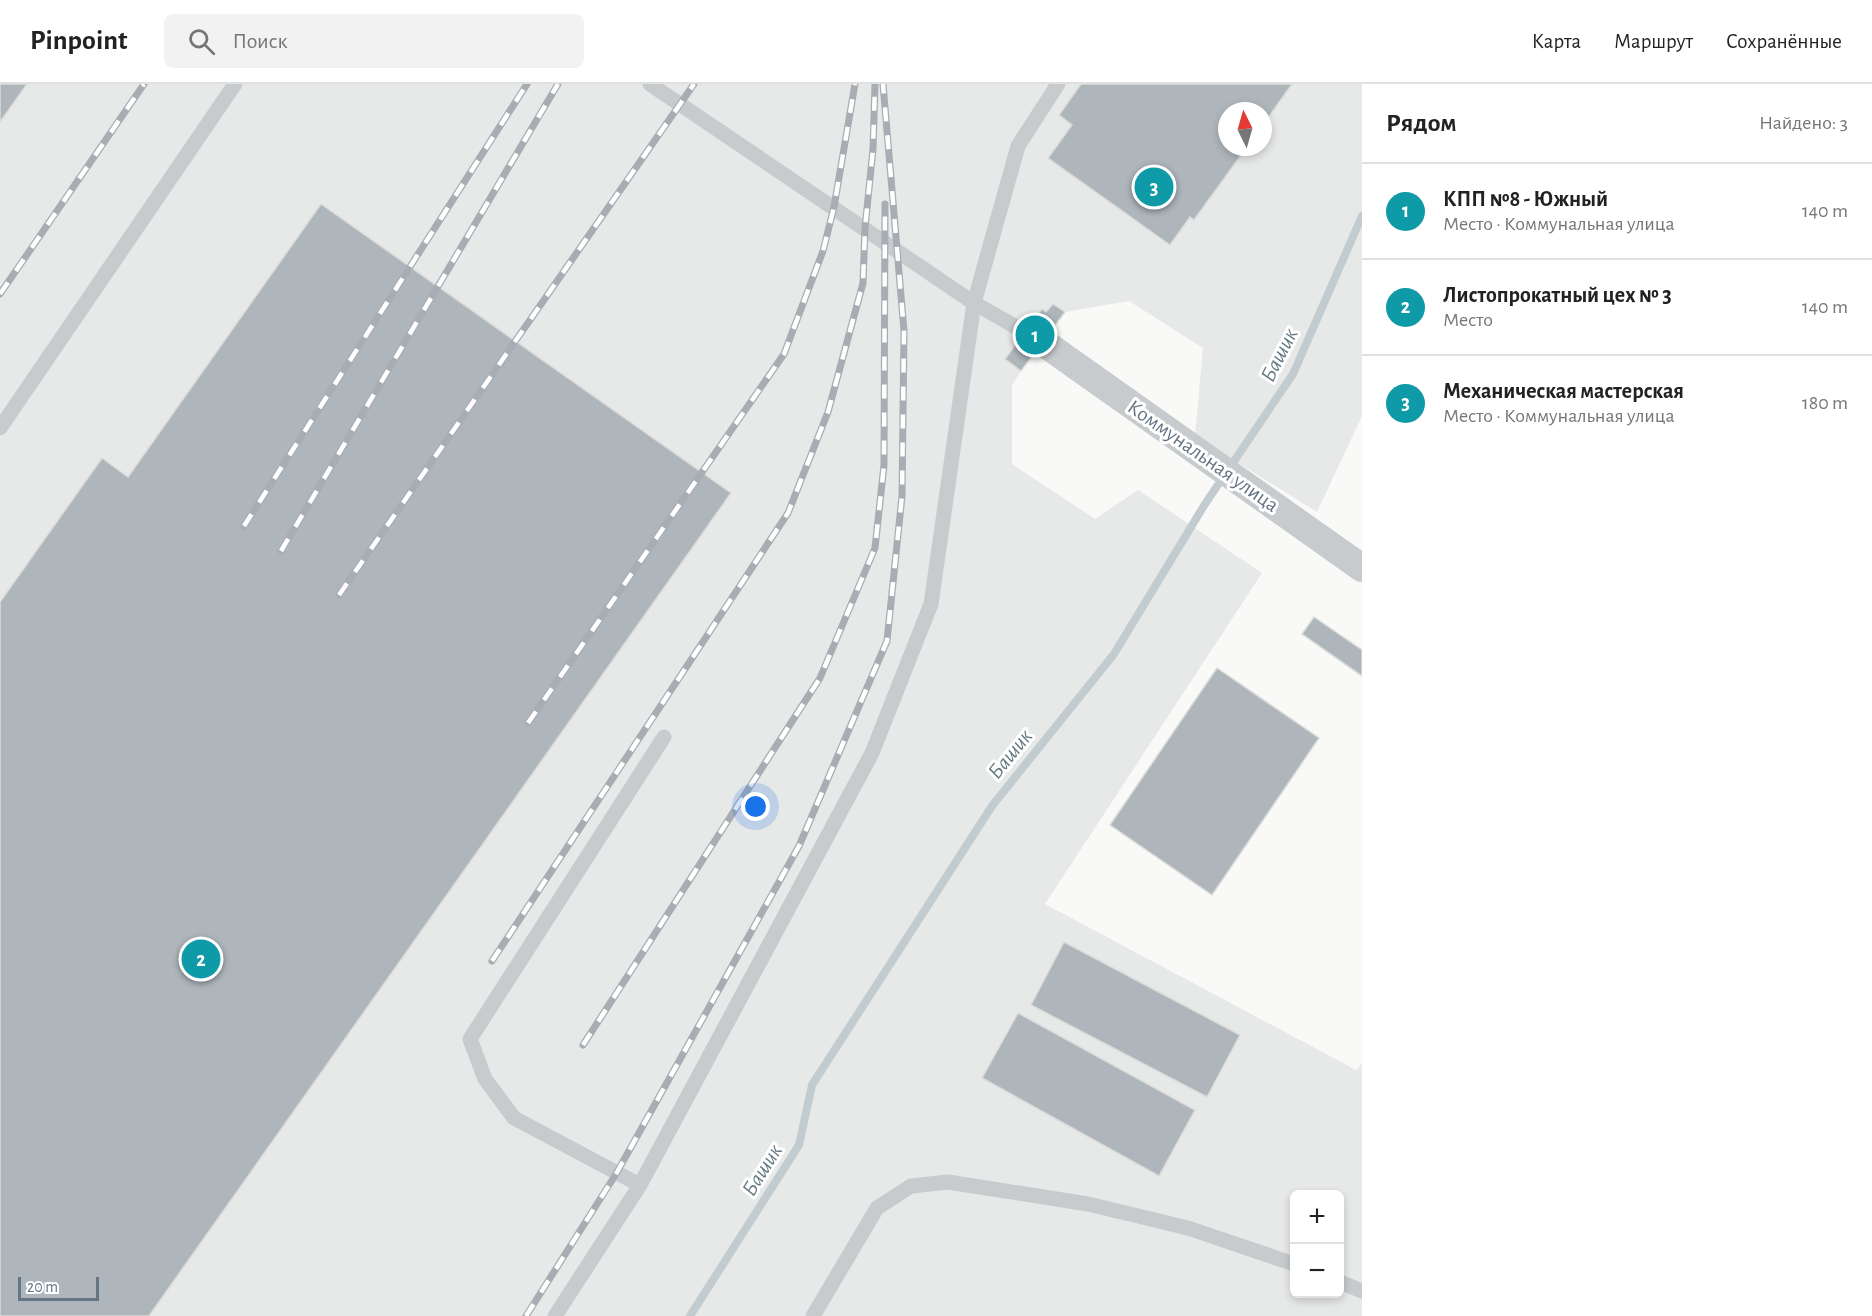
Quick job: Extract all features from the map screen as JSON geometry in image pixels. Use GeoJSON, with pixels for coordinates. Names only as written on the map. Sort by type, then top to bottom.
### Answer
{"type":"FeatureCollection","features":[{"type":"Feature","properties":{"kind":"street","name":"Коммунальная улица"},"geometry":{"type":"LineString","coordinates":[[1044,343],[1362,568]]}},
{"type":"Feature","properties":{"kind":"lane"},"geometry":{"type":"LineString","coordinates":[[0,428],[235,84]]}},
{"type":"Feature","properties":{"kind":"lane"},"geometry":{"type":"LineString","coordinates":[[650,84],[974,303],[1044,343]]}},
{"type":"Feature","properties":{"kind":"lane"},"geometry":{"type":"LineString","coordinates":[[555,1316],[640,1185],[872,753],[931,604],[974,303],[1018,146],[1058,84]]}},
{"type":"Feature","properties":{"kind":"lane"},"geometry":{"type":"LineString","coordinates":[[640,1185],[514,1118],[484,1079],[470,1039],[664,737]]}},
{"type":"Feature","properties":{"kind":"lane"},"geometry":{"type":"LineString","coordinates":[[813,1316],[877,1208],[910,1186],[948,1182],[1088,1204],[1188,1228],[1290,1262]]}},
{"type":"Feature","properties":{"kind":"lane"},"geometry":{"type":"LineString","coordinates":[[1344,1284],[1362,1291]]}},
{"type":"Feature","properties":{"kind":"shaded area"},"geometry":{"type":"Polygon","coordinates":[[[0,84],[1362,84],[1362,416],[1317,512],[1195,436],[1203,348],[1129,301],[1065,312],[1021,371],[1012,385],[1012,464],[1095,519],[1138,490],[1262,573],[1045,904],[1356,1070],[1362,1063],[1362,1316],[0,1316],[0,84]]]}},
{"type":"Feature","properties":{"kind":"building"},"geometry":{"type":"Polygon","coordinates":[[[0,84],[27,84],[0,122],[0,84]]]}},
{"type":"Feature","properties":{"kind":"building"},"geometry":{"type":"Polygon","coordinates":[[[1081,84],[1292,84],[1272,112],[1272,102],[1218,102],[1218,156],[1240,156],[1194,220],[1190,217],[1170,245],[1048,158],[1072,125],[1059,115],[1081,84]]]}},
{"type":"Feature","properties":{"kind":"building"},"geometry":{"type":"Polygon","coordinates":[[[321,204],[731,493],[149,1316],[0,1316],[0,602],[102,458],[128,477],[321,204]]]}},
{"type":"Feature","properties":{"kind":"building"},"geometry":{"type":"Polygon","coordinates":[[[1053,304],[1065,312],[1021,371],[1005,359],[1042,309],[1046,312],[1053,304]]]}},
{"type":"Feature","properties":{"kind":"building"},"geometry":{"type":"Polygon","coordinates":[[[1314,617],[1362,650],[1362,676],[1302,634],[1314,617]]]}},
{"type":"Feature","properties":{"kind":"building"},"geometry":{"type":"Polygon","coordinates":[[[1217,668],[1319,738],[1212,895],[1110,825],[1217,668]]]}},
{"type":"Feature","properties":{"kind":"building"},"geometry":{"type":"Polygon","coordinates":[[[1064,942],[1240,1035],[1207,1097],[1031,1005],[1064,942]]]}},
{"type":"Feature","properties":{"kind":"building"},"geometry":{"type":"Polygon","coordinates":[[[1018,1013],[1195,1110],[1159,1176],[982,1078],[1018,1013]]]}},
{"type":"Feature","properties":{"kind":"waterway","name":"Башик"},"geometry":{"type":"LineString","coordinates":[[690,1316],[799,1145],[812,1085],[992,806],[1114,654],[1205,504],[1293,374],[1362,216]]}},
{"type":"Feature","properties":{"kind":"railway"},"geometry":{"type":"LineString","coordinates":[[0,294],[144,84]]}},
{"type":"Feature","properties":{"kind":"railway"},"geometry":{"type":"LineString","coordinates":[[244,526],[527,84]]}},
{"type":"Feature","properties":{"kind":"railway"},"geometry":{"type":"LineString","coordinates":[[281,551],[558,84]]}},
{"type":"Feature","properties":{"kind":"railway"},"geometry":{"type":"LineString","coordinates":[[339,595],[694,84]]}},
{"type":"Feature","properties":{"kind":"railway"},"geometry":{"type":"LineString","coordinates":[[528,723],[784,354],[823,251],[834,207],[855,84]]}},
{"type":"Feature","properties":{"kind":"railway"},"geometry":{"type":"LineString","coordinates":[[492,961],[788,513],[828,412],[863,283],[865,228],[873,149],[875,84]]}},
{"type":"Feature","properties":{"kind":"railway"},"geometry":{"type":"LineString","coordinates":[[526,1316],[616,1174],[799,846],[887,641],[902,496],[904,331],[883,84]]}},
{"type":"Feature","properties":{"kind":"railway"},"geometry":{"type":"LineString","coordinates":[[583,1045],[820,678],[875,548],[884,465],[885,204]]}},
{"type":"Feature","properties":{"kind":"place","name":"Механическая мастерская"},"geometry":{"type":"Point","coordinates":[1154,187]}},
{"type":"Feature","properties":{"kind":"place","name":"КПП №8 - Южный"},"geometry":{"type":"Point","coordinates":[1035,335]}},
{"type":"Feature","properties":{"kind":"place","name":"Листопрокатный цех № 3"},"geometry":{"type":"Point","coordinates":[201,959]}}]}
